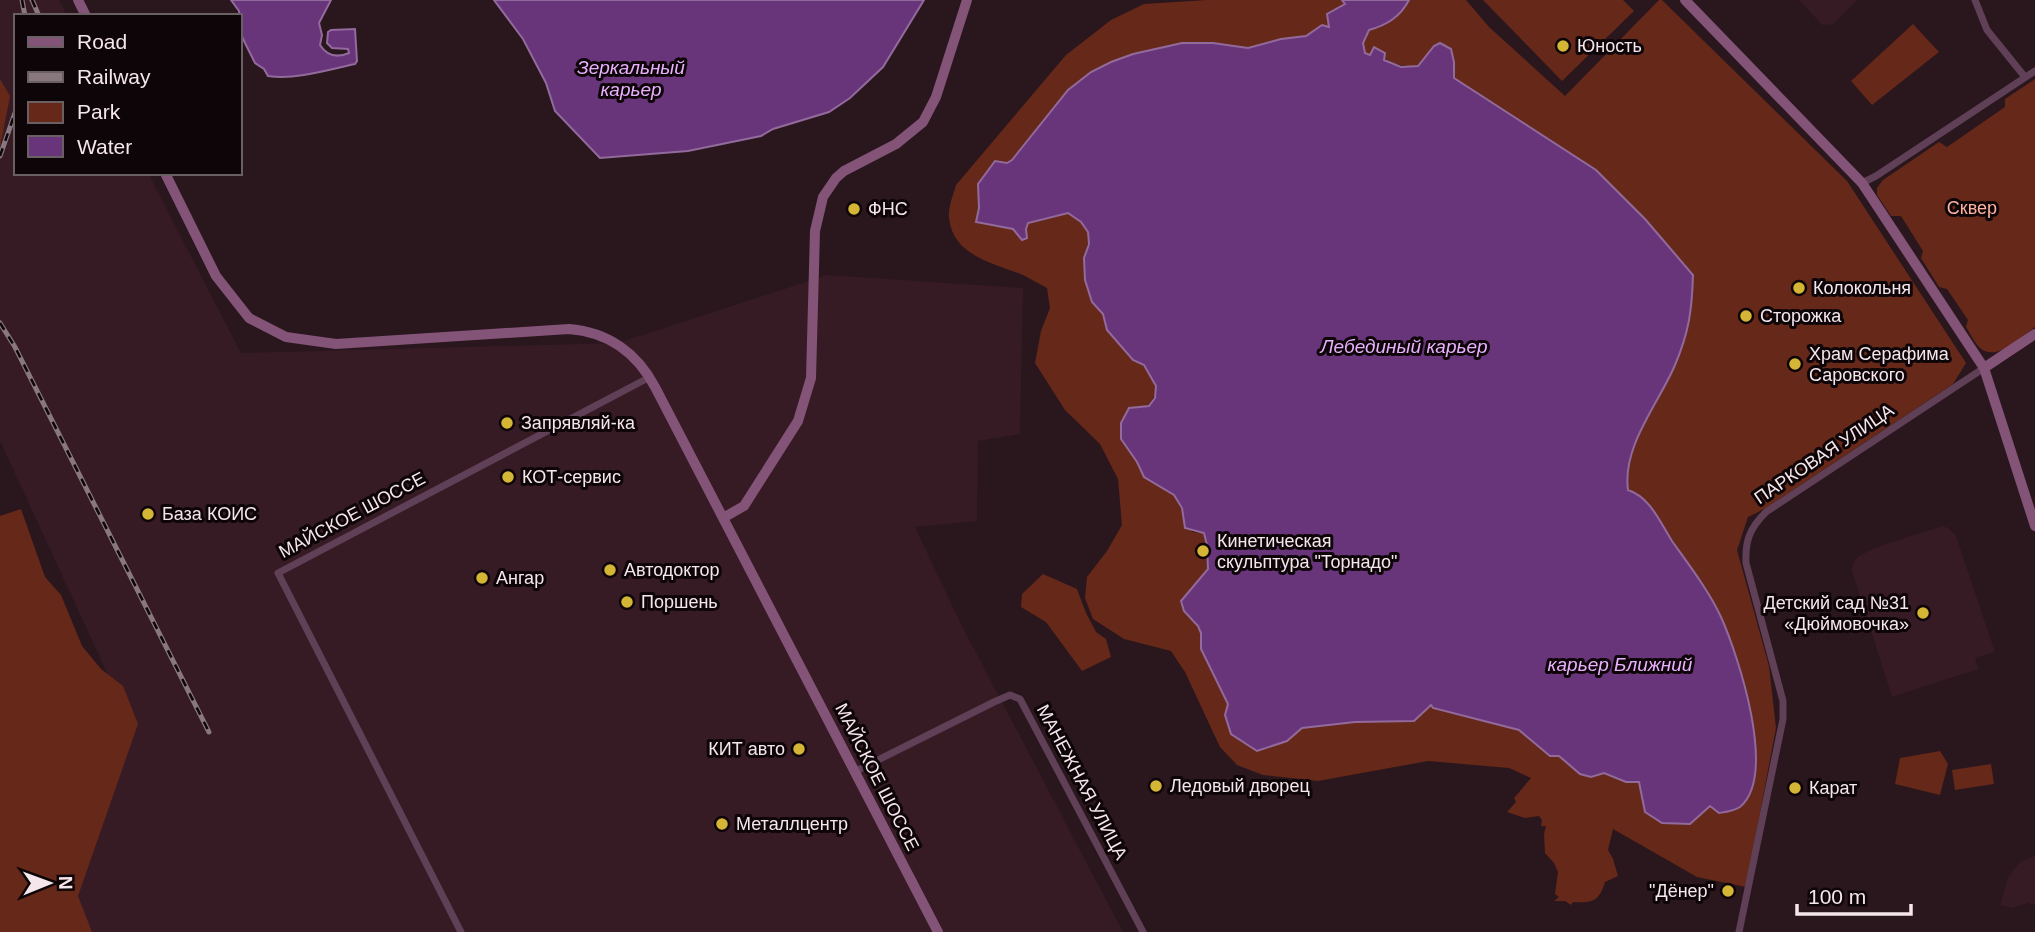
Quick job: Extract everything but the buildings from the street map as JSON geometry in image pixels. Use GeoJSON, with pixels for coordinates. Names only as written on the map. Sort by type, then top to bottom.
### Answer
{"type":"FeatureCollection","features":[{"type":"Feature","properties":{"kind":"street"},"geometry":{"type":"LineString","coordinates":[[723,518],[744,506],[798,421],[811,378],[815,231],[823,197],[844,171],[896,144],[923,122],[936,97],[967,0]]}},
{"type":"Feature","properties":{"kind":"street"},"geometry":{"type":"LineString","coordinates":[[1685,0],[1862,183],[1984,368],[2035,526]]}},
{"type":"Feature","properties":{"kind":"street"},"geometry":{"type":"LineString","coordinates":[[1975,0],[1987,30],[2025,77]]}},
{"type":"Feature","properties":{"kind":"street"},"geometry":{"type":"LineString","coordinates":[[1862,183],[2035,71]]}},
{"type":"Feature","properties":{"kind":"street","name":"МАЙСКОЕ ШОССЕ"},"geometry":{"type":"LineString","coordinates":[[166,175],[216,276],[249,318],[286,337],[335,344],[537,330],[586,330],[601,335],[630,352],[650,377],[937,932]]}},
{"type":"Feature","properties":{"kind":"street","name":"ПАРКОВАЯ УЛИЦА"},"geometry":{"type":"LineString","coordinates":[[1739,932],[1783,719],[1783,701],[1746,563],[1745,548],[1749,532],[1766,512],[2035,334]]}},
{"type":"Feature","properties":{"kind":"street","name":"МАЙСКОЕ ШОССЕ"},"geometry":{"type":"LineString","coordinates":[[461,932],[278,573],[650,377]]}},
{"type":"Feature","properties":{"kind":"street","name":"МАНЕЖНАЯ УЛИЦА"},"geometry":{"type":"LineString","coordinates":[[854,772],[994,702],[1010,695],[1020,699],[1143,932]]}},
{"type":"Feature","properties":{"kind":"shaded area"},"geometry":{"type":"Polygon","coordinates":[[[0,0],[59,0],[66,14],[14,14],[14,175],[149,175],[241,353],[618,343],[827,275],[1023,288],[1020,434],[978,441],[977,521],[915,527],[961,624],[1123,932],[67,932],[78,896],[108,675],[0,441],[0,0]]]}},
{"type":"Feature","properties":{"kind":"shaded area"},"geometry":{"type":"Polygon","coordinates":[[[1799,0],[1857,0],[1833,24],[1822,25],[1799,0]]]}},
{"type":"Feature","properties":{"kind":"shaded area","name":"Детский сад №31 «Дюймовочка»"},"geometry":{"type":"Polygon","coordinates":[[[1942,526],[1956,536],[1995,652],[1975,658],[1978,669],[1892,697],[1852,571],[1853,563],[1859,556],[1877,547],[1942,526]]]}},
{"type":"Feature","properties":{"kind":"shaded area"},"geometry":{"type":"Polygon","coordinates":[[[2035,856],[2035,905],[2028,903],[2012,908],[2000,905],[2008,877],[2021,861],[2035,856]]]}},
{"type":"Feature","properties":{"kind":"green space"},"geometry":{"type":"Polygon","coordinates":[[[1207,0],[1342,0],[1345,4],[1329,27],[1306,36],[1281,39],[1248,48],[1213,43],[1182,43],[1133,54],[1068,90],[1012,160],[978,184],[979,208],[976,222],[1026,228],[1028,223],[1068,213],[1087,229],[1089,239],[1084,262],[1092,301],[1103,313],[1106,327],[1114,338],[1142,364],[1154,384],[1155,394],[1149,406],[1129,409],[1121,439],[1144,477],[1174,494],[1192,532],[1204,533],[1208,569],[1181,601],[1184,611],[1198,626],[1201,649],[1228,704],[1287,741],[1302,728],[1355,722],[1431,705],[1433,708],[1519,730],[1550,756],[1559,756],[1580,774],[1591,777],[1604,773],[1626,782],[1639,782],[1645,812],[1755,736],[1738,661],[1720,615],[1655,513],[1628,490],[1628,474],[1636,441],[1668,380],[1684,342],[1691,310],[1693,275],[1596,170],[1454,78],[1454,62],[1434,46],[1418,66],[1393,63],[1374,48],[1370,55],[1364,53],[1363,43],[1369,30],[1392,20],[1409,0],[1466,0],[1489,27],[1565,96],[1659,0],[1662,0],[1847,181],[1966,363],[1953,384],[1766,508],[1748,517],[1737,550],[1769,666],[1776,728],[1746,887],[1697,877],[1613,829],[1608,850],[1618,876],[1605,882],[1594,900],[1573,902],[1571,905],[1565,901],[1554,901],[1559,897],[1555,894],[1558,872],[1545,853],[1546,826],[1541,826],[1542,820],[1539,816],[1525,818],[1507,812],[1516,802],[1514,798],[1531,778],[1509,768],[1428,761],[1318,781],[1263,775],[1237,765],[1220,747],[1185,672],[1171,651],[1124,639],[1093,619],[1085,598],[1087,577],[1122,525],[1118,479],[1100,444],[1065,410],[1035,363],[1041,331],[1050,308],[1047,288],[966,250],[952,231],[950,206],[956,185],[1066,55],[1111,20],[1144,4],[1207,0]]]}},
{"type":"Feature","properties":{"kind":"green space","name":"Юность"},"geometry":{"type":"Polygon","coordinates":[[[1483,0],[1623,0],[1634,11],[1562,81],[1483,0]]]}},
{"type":"Feature","properties":{"kind":"green space"},"geometry":{"type":"Polygon","coordinates":[[[1913,24],[1939,52],[1872,105],[1851,81],[1913,24]]]}},
{"type":"Feature","properties":{"kind":"green space"},"geometry":{"type":"Polygon","coordinates":[[[0,79],[10,96],[0,148],[0,79]]]}},
{"type":"Feature","properties":{"kind":"green space","name":"Сквер"},"geometry":{"type":"Polygon","coordinates":[[[2035,79],[2035,327],[2000,351],[1985,351],[1979,347],[1966,327],[1968,320],[1947,289],[1939,287],[1921,258],[1923,251],[1901,216],[1891,216],[1877,195],[1877,188],[1883,180],[1939,142],[1947,147],[2005,107],[2005,99],[2035,79]]]}},
{"type":"Feature","properties":{"kind":"green space"},"geometry":{"type":"Polygon","coordinates":[[[21,509],[45,577],[61,595],[82,646],[101,669],[123,686],[138,724],[78,896],[92,932],[0,932],[0,516],[21,509]]]}},
{"type":"Feature","properties":{"kind":"green space"},"geometry":{"type":"Polygon","coordinates":[[[1043,574],[1077,589],[1096,632],[1106,639],[1111,657],[1082,671],[1046,622],[1021,607],[1022,594],[1043,574]]]}},
{"type":"Feature","properties":{"kind":"green space"},"geometry":{"type":"Polygon","coordinates":[[[1940,751],[1948,764],[1940,795],[1895,784],[1900,758],[1940,751]]]}},
{"type":"Feature","properties":{"kind":"green space"},"geometry":{"type":"Polygon","coordinates":[[[1991,764],[1994,784],[1955,790],[1952,770],[1991,764]]]}},
{"type":"Feature","properties":{"kind":"water"},"geometry":{"type":"Polygon","coordinates":[[[231,0],[331,0],[319,23],[322,35],[320,45],[333,55],[349,53],[348,49],[332,48],[327,43],[328,32],[355,29],[357,61],[355,64],[312,74],[268,76],[264,69],[255,63],[242,36],[242,14],[231,0]]]}},
{"type":"Feature","properties":{"kind":"water","name":"Зеркальный карьер"},"geometry":{"type":"Polygon","coordinates":[[[494,0],[924,0],[883,67],[850,98],[829,112],[773,129],[761,136],[688,151],[600,158],[555,111],[546,83],[523,39],[494,0]]]}},
{"type":"Feature","properties":{"kind":"water","name":"Лебединый карьер"},"geometry":{"type":"Polygon","coordinates":[[[1342,0],[1409,0],[1392,20],[1369,30],[1363,43],[1365,53],[1370,55],[1374,47],[1385,53],[1384,60],[1401,67],[1418,66],[1434,46],[1440,43],[1451,49],[1454,78],[1596,170],[1645,219],[1693,275],[1691,310],[1684,342],[1636,441],[1628,474],[1628,490],[1642,498],[1659,518],[1705,588],[1721,617],[1736,658],[1745,685],[1755,743],[1755,769],[1751,791],[1738,808],[1719,813],[1710,806],[1690,824],[1662,823],[1645,812],[1639,782],[1626,782],[1604,773],[1591,777],[1580,774],[1559,756],[1550,756],[1519,730],[1433,708],[1431,705],[1414,721],[1355,722],[1302,728],[1287,741],[1257,751],[1231,734],[1225,715],[1228,704],[1201,649],[1198,626],[1184,611],[1181,601],[1208,569],[1204,533],[1185,528],[1182,508],[1174,495],[1144,477],[1121,439],[1121,423],[1129,408],[1149,406],[1155,398],[1156,386],[1144,365],[1133,360],[1107,330],[1103,314],[1092,302],[1085,280],[1084,258],[1089,244],[1088,232],[1081,222],[1068,213],[1028,223],[1027,238],[1022,240],[1013,229],[976,222],[979,208],[978,184],[995,161],[1007,163],[1012,160],[1068,90],[1091,72],[1133,54],[1182,43],[1213,43],[1248,48],[1281,39],[1306,36],[1322,25],[1329,27],[1327,14],[1345,4],[1342,0]]]}},
{"type":"Feature","properties":{"kind":"railway"},"geometry":{"type":"LineString","coordinates":[[22,0],[25,14]]}},
{"type":"Feature","properties":{"kind":"railway"},"geometry":{"type":"LineString","coordinates":[[32,0],[38,14]]}},
{"type":"Feature","properties":{"kind":"railway"},"geometry":{"type":"LineString","coordinates":[[0,156],[14,116]]}},
{"type":"Feature","properties":{"kind":"railway"},"geometry":{"type":"LineString","coordinates":[[0,323],[15,347],[209,732]]}},
{"type":"Feature","properties":{"kind":"place","name":"Юность"},"geometry":{"type":"Point","coordinates":[1563,46]}},
{"type":"Feature","properties":{"kind":"place","name":"ФНС"},"geometry":{"type":"Point","coordinates":[854,209]}},
{"type":"Feature","properties":{"kind":"place","name":"Колокольня"},"geometry":{"type":"Point","coordinates":[1799,288]}},
{"type":"Feature","properties":{"kind":"place","name":"Сторожка"},"geometry":{"type":"Point","coordinates":[1746,316]}},
{"type":"Feature","properties":{"kind":"place","name":"Храм Серафима Саровского"},"geometry":{"type":"Point","coordinates":[1795,364]}},
{"type":"Feature","properties":{"kind":"place","name":"Запрявляй-ка"},"geometry":{"type":"Point","coordinates":[507,423]}},
{"type":"Feature","properties":{"kind":"place","name":"КОТ-сервис"},"geometry":{"type":"Point","coordinates":[508,477]}},
{"type":"Feature","properties":{"kind":"place","name":"База КОИС"},"geometry":{"type":"Point","coordinates":[148,514]}},
{"type":"Feature","properties":{"kind":"place","name":"Кинетическая скульптура \"Торнадо\""},"geometry":{"type":"Point","coordinates":[1203,551]}},
{"type":"Feature","properties":{"kind":"place","name":"Автодоктор"},"geometry":{"type":"Point","coordinates":[610,570]}},
{"type":"Feature","properties":{"kind":"place","name":"Ангар"},"geometry":{"type":"Point","coordinates":[482,578]}},
{"type":"Feature","properties":{"kind":"place","name":"Поршень"},"geometry":{"type":"Point","coordinates":[627,602]}},
{"type":"Feature","properties":{"kind":"place","name":"Детский сад №31 «Дюймовочка»"},"geometry":{"type":"Point","coordinates":[1923,613]}},
{"type":"Feature","properties":{"kind":"place","name":"КИТ авто"},"geometry":{"type":"Point","coordinates":[799,749]}},
{"type":"Feature","properties":{"kind":"place","name":"Ледовый дворец"},"geometry":{"type":"Point","coordinates":[1156,786]}},
{"type":"Feature","properties":{"kind":"place","name":"Карат"},"geometry":{"type":"Point","coordinates":[1795,788]}},
{"type":"Feature","properties":{"kind":"place","name":"Металлцентр"},"geometry":{"type":"Point","coordinates":[722,824]}},
{"type":"Feature","properties":{"kind":"place","name":"\"Дёнер\""},"geometry":{"type":"Point","coordinates":[1728,891]}},
{"type":"Feature","properties":{"kind":"water label","name":"карьер Ближний"},"geometry":{"type":"Point","coordinates":[1620,664]}}]}
